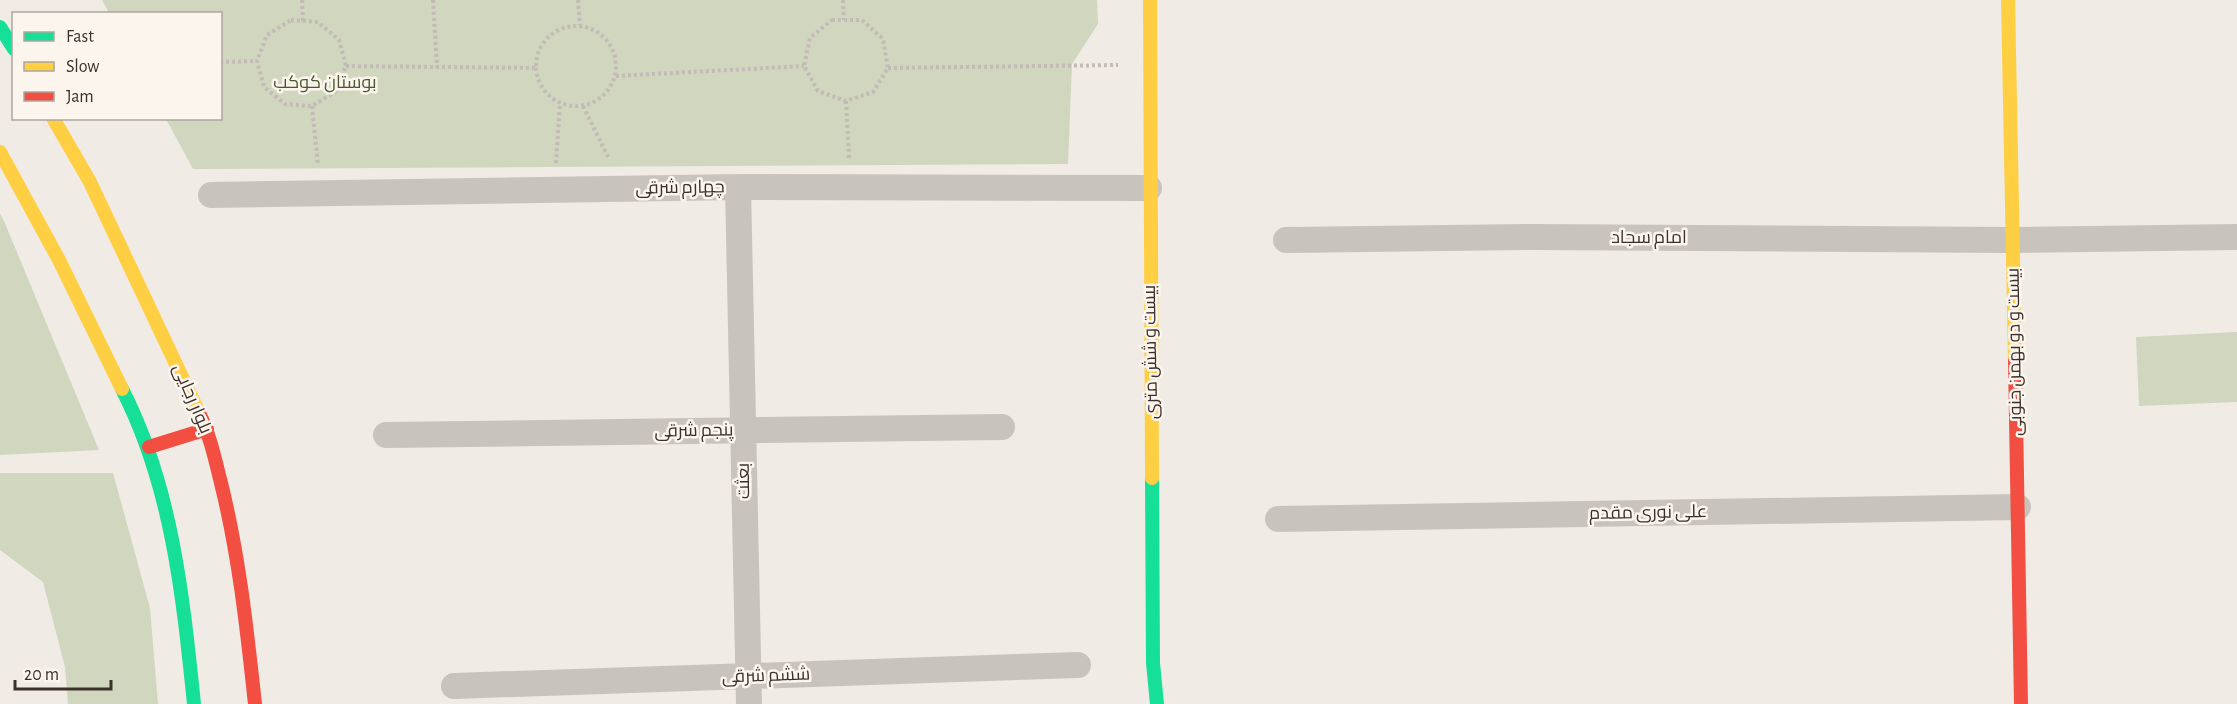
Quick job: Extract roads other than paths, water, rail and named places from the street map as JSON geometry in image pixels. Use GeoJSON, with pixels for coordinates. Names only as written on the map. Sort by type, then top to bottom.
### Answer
{"type":"FeatureCollection","features":[{"type":"Feature","properties":{"kind":"street","name":"بیست و شش متری"},"geometry":{"type":"LineString","coordinates":[[1150,0],[1149,188],[1153,663],[1157,704]]}},
{"type":"Feature","properties":{"kind":"street","name":"بیست و دو بهمن جنوبی"},"geometry":{"type":"LineString","coordinates":[[2008,0],[2021,704]]}},
{"type":"Feature","properties":{"kind":"street"},"geometry":{"type":"LineString","coordinates":[[0,27],[12,46]]}},
{"type":"Feature","properties":{"kind":"street","name":"بلوار رجایی"},"geometry":{"type":"LineString","coordinates":[[54,120],[90,183],[207,429],[230,519],[245,610],[255,704]]}},
{"type":"Feature","properties":{"kind":"street"},"geometry":{"type":"LineString","coordinates":[[0,152],[39,220],[149,447],[171,531],[185,618],[194,704]]}},
{"type":"Feature","properties":{"kind":"street","name":"چهارم شرقی"},"geometry":{"type":"LineString","coordinates":[[211,195],[738,187],[1149,188]]}},
{"type":"Feature","properties":{"kind":"street","name":"بعثت"},"geometry":{"type":"LineString","coordinates":[[738,187],[749,704]]}},
{"type":"Feature","properties":{"kind":"street","name":"امام سجاد"},"geometry":{"type":"LineString","coordinates":[[1286,240],[1533,237],[2013,240],[2237,237]]}},
{"type":"Feature","properties":{"kind":"street","name":"پنجم شرقی"},"geometry":{"type":"LineString","coordinates":[[386,435],[1002,427]]}},
{"type":"Feature","properties":{"kind":"street"},"geometry":{"type":"LineString","coordinates":[[149,447],[207,429]]}},
{"type":"Feature","properties":{"kind":"street","name":"علی نوری مقدم"},"geometry":{"type":"LineString","coordinates":[[1278,519],[2018,507]]}},
{"type":"Feature","properties":{"kind":"street","name":"ششم شرقی"},"geometry":{"type":"LineString","coordinates":[[454,686],[1077,665]]}},
{"type":"Feature","properties":{"kind":"park label","name":"بوستان کوکب"},"geometry":{"type":"Point","coordinates":[325,83]}}]}
